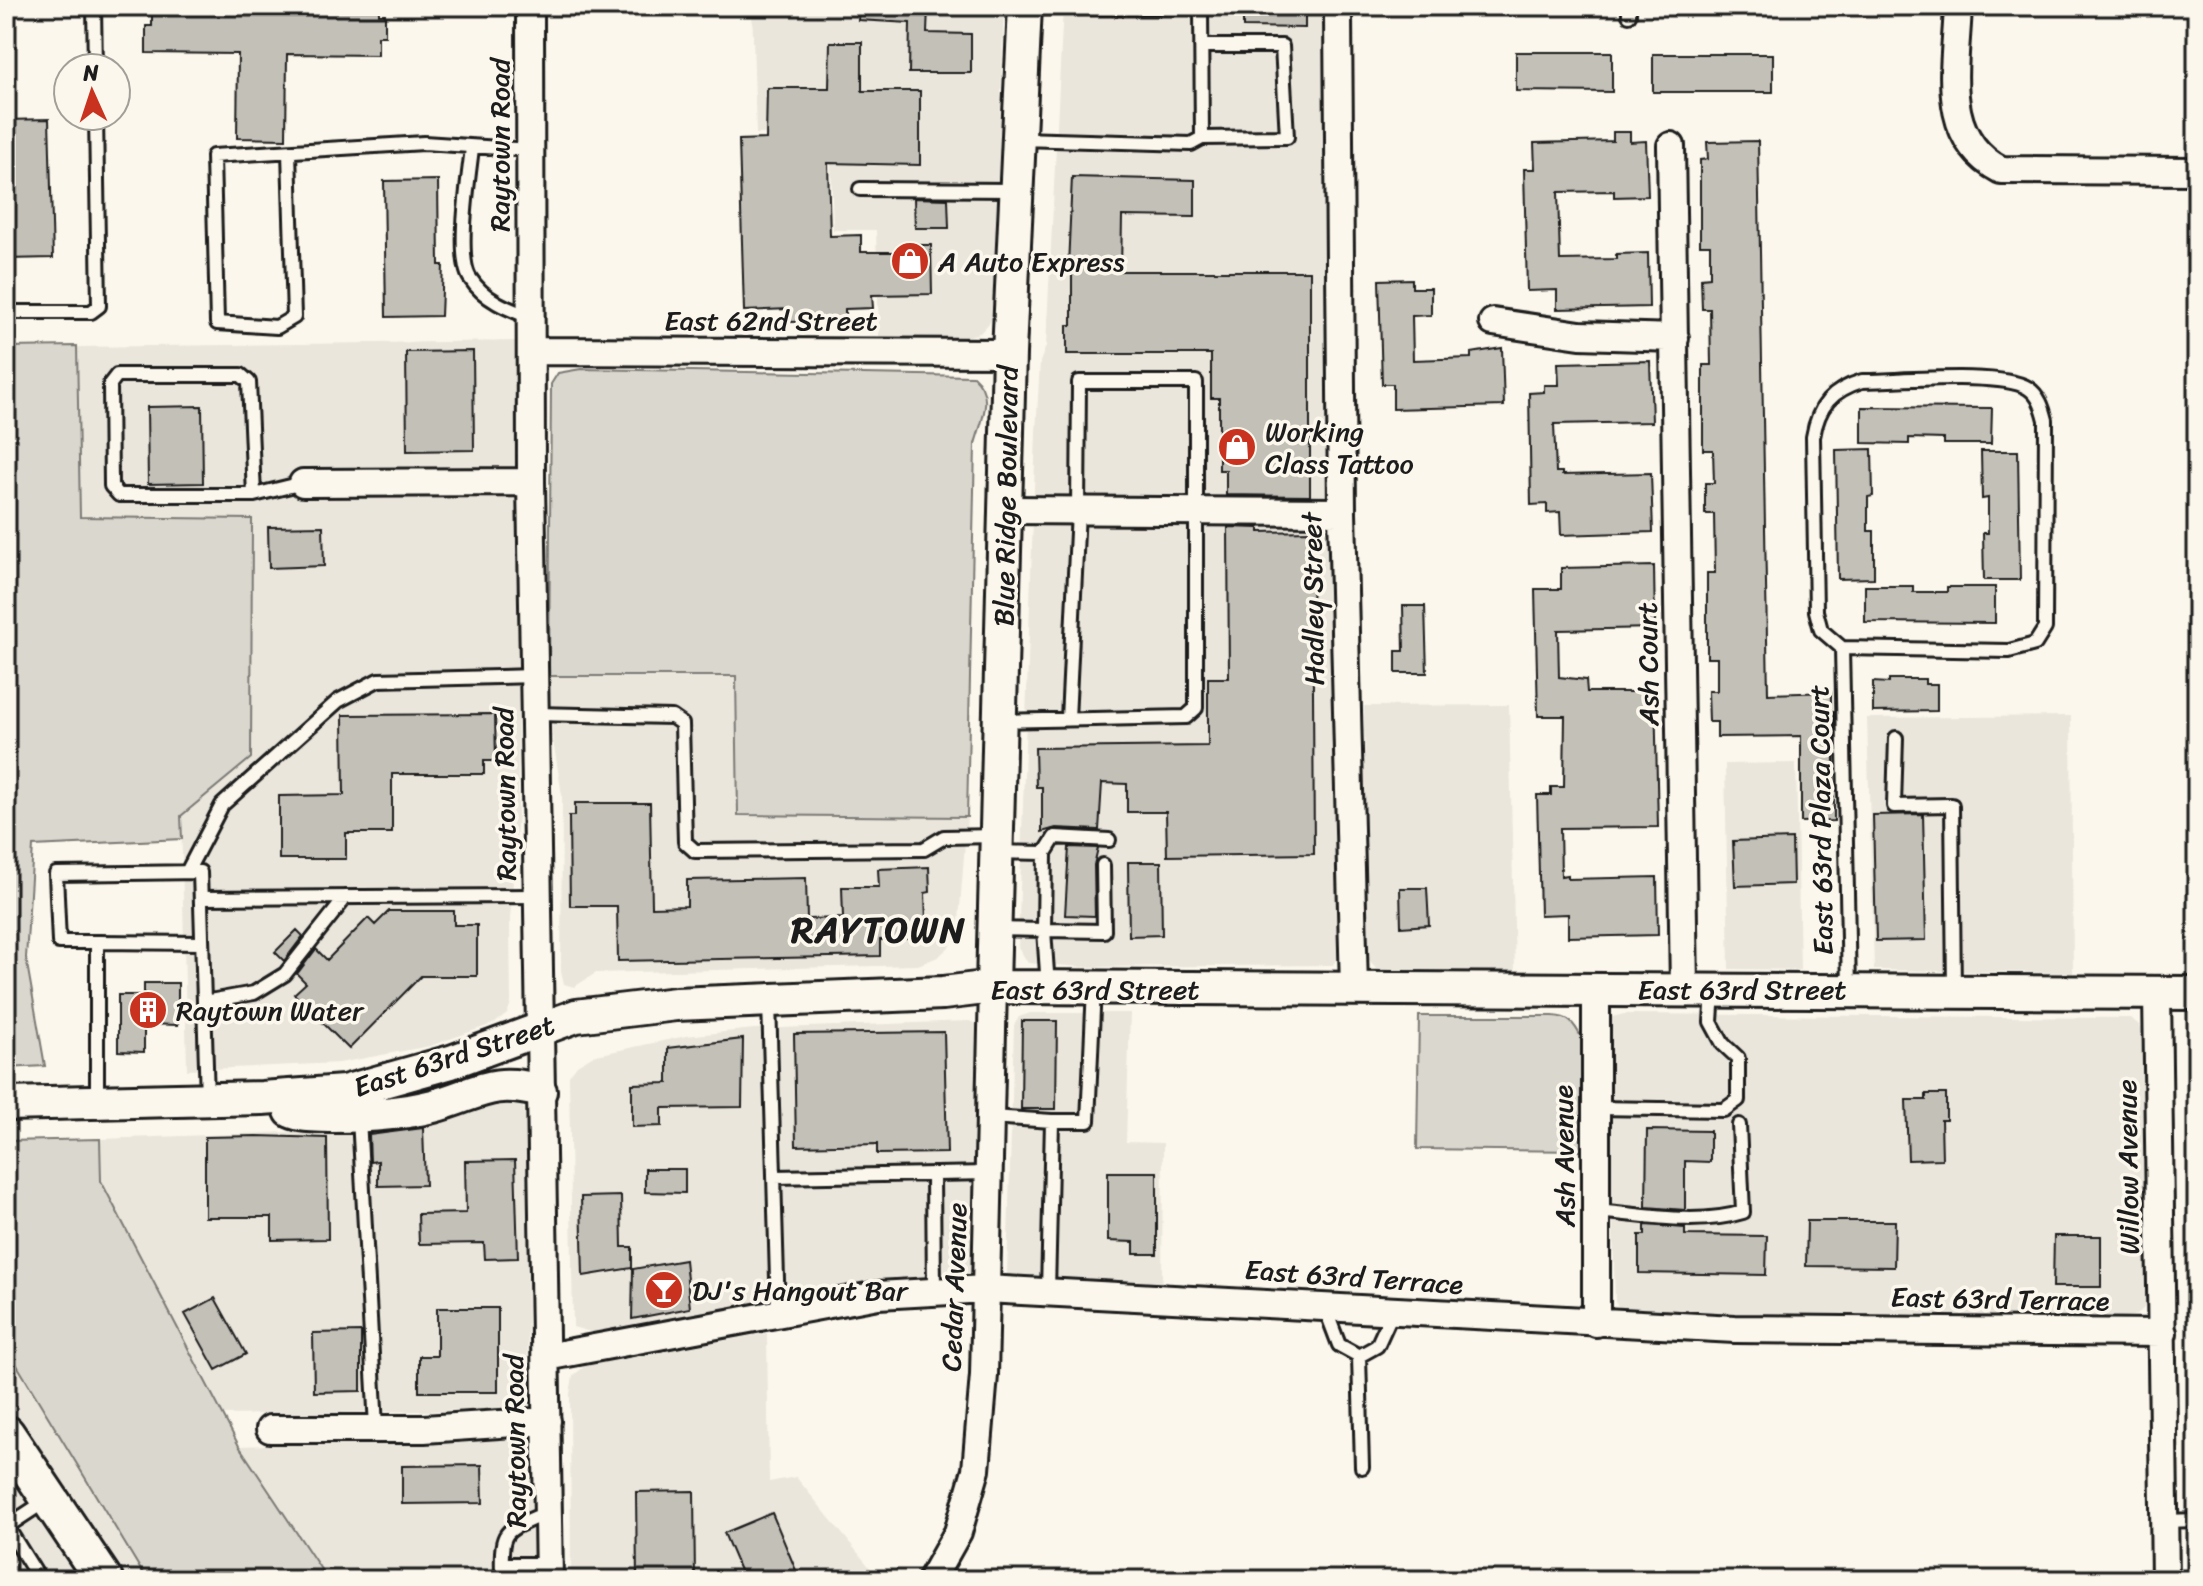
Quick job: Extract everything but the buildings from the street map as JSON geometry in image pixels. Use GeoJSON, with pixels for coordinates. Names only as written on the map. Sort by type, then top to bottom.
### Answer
{"type":"FeatureCollection","features":[{"type":"Feature","properties":{"kind":"main road"},"geometry":{"type":"LineString","coordinates":[[6,1434],[104,1580]]}},
{"type":"Feature","properties":{"kind":"street","name":"Raytown Road"},"geometry":{"type":"LineString","coordinates":[[530,6],[531,482],[549,1572]]}},
{"type":"Feature","properties":{"kind":"street"},"geometry":{"type":"LineString","coordinates":[[1958,6],[1957,119],[1967,143],[1985,162],[2001,170],[2197,171]]}},
{"type":"Feature","properties":{"kind":"street","name":"Blue Ridge Boulevard"},"geometry":{"type":"LineString","coordinates":[[993,987],[1009,353],[1025,7]]}},
{"type":"Feature","properties":{"kind":"street","name":"Hadley Street"},"geometry":{"type":"LineString","coordinates":[[1338,15],[1342,512],[1354,989]]}},
{"type":"Feature","properties":{"kind":"street","name":"Ash Court"},"geometry":{"type":"LineString","coordinates":[[1671,146],[1699,989]]}},
{"type":"Feature","properties":{"kind":"street"},"geometry":{"type":"LineString","coordinates":[[1493,322],[1580,335],[1675,338]]}},
{"type":"Feature","properties":{"kind":"street","name":"East 62nd Street"},"geometry":{"type":"LineString","coordinates":[[532,351],[1009,353]]}},
{"type":"Feature","properties":{"kind":"street"},"geometry":{"type":"LineString","coordinates":[[303,483],[531,482]]}},
{"type":"Feature","properties":{"kind":"street"},"geometry":{"type":"LineString","coordinates":[[1005,510],[1342,512]]}},
{"type":"Feature","properties":{"kind":"street","name":"East 63rd Street"},"geometry":{"type":"LineString","coordinates":[[6,1104],[262,1098],[344,1092],[451,1062],[576,1016],[615,1010],[943,993],[993,987],[2197,993]]}},
{"type":"Feature","properties":{"kind":"street","name":"Cedar Avenue"},"geometry":{"type":"LineString","coordinates":[[931,1580],[958,1532],[976,1470],[984,1375],[993,987]]}},
{"type":"Feature","properties":{"kind":"street","name":"Ash Avenue"},"geometry":{"type":"LineString","coordinates":[[1596,988],[1596,1323]]}},
{"type":"Feature","properties":{"kind":"street","name":"Willow Avenue"},"geometry":{"type":"LineString","coordinates":[[2157,993],[2165,1580]]}},
{"type":"Feature","properties":{"kind":"street"},"geometry":{"type":"LineString","coordinates":[[262,1098],[299,1115],[359,1115],[434,1106],[513,1083],[540,1091]]}},
{"type":"Feature","properties":{"kind":"street","name":"East 63rd Terrace"},"geometry":{"type":"LineString","coordinates":[[546,1357],[878,1295],[986,1289],[1735,1329],[2163,1333]]}},
{"type":"Feature","properties":{"kind":"street"},"geometry":{"type":"LineString","coordinates":[[270,1429],[424,1429],[547,1421]]}},
{"type":"Feature","properties":{"kind":"lane"},"geometry":{"type":"LineString","coordinates":[[94,6],[95,52]]}},
{"type":"Feature","properties":{"kind":"lane"},"geometry":{"type":"LineString","coordinates":[[1025,7],[1201,9],[1223,6]]}},
{"type":"Feature","properties":{"kind":"lane"},"geometry":{"type":"LineString","coordinates":[[1201,9],[1202,138]]}},
{"type":"Feature","properties":{"kind":"lane"},"geometry":{"type":"LineString","coordinates":[[1019,139],[1191,144],[1202,138],[1287,137],[1282,46],[1201,46]]}},
{"type":"Feature","properties":{"kind":"lane"},"geometry":{"type":"LineString","coordinates":[[8,312],[91,312],[99,306],[96,132]]}},
{"type":"Feature","properties":{"kind":"lane"},"geometry":{"type":"LineString","coordinates":[[289,152],[294,317],[277,327],[217,323],[213,156],[424,143],[531,150]]}},
{"type":"Feature","properties":{"kind":"lane"},"geometry":{"type":"LineString","coordinates":[[472,148],[464,239],[469,277],[496,304],[532,318]]}},
{"type":"Feature","properties":{"kind":"lane"},"geometry":{"type":"LineString","coordinates":[[860,189],[1016,190]]}},
{"type":"Feature","properties":{"kind":"lane"},"geometry":{"type":"LineString","coordinates":[[254,495],[249,382],[241,375],[117,375],[110,384],[111,486],[119,495],[254,495],[303,483]]}},
{"type":"Feature","properties":{"kind":"lane","name":"East 63rd Plaza Court"},"geometry":{"type":"LineString","coordinates":[[1842,648],[2009,651],[2035,644],[2045,628],[2046,420],[2041,402],[2029,388],[1999,380],[1862,381],[1841,387],[1816,417],[1813,437],[1816,611],[1821,630],[1842,648],[1849,990]]}},
{"type":"Feature","properties":{"kind":"lane"},"geometry":{"type":"LineString","coordinates":[[1000,721],[1186,717],[1196,708],[1196,382],[1079,382],[1078,511],[1068,719]]}},
{"type":"Feature","properties":{"kind":"lane"},"geometry":{"type":"LineString","coordinates":[[187,872],[222,805],[338,701],[378,680],[535,676]]}},
{"type":"Feature","properties":{"kind":"lane"},"geometry":{"type":"LineString","coordinates":[[535,714],[672,717],[682,724],[685,842],[695,851],[924,849],[944,837],[1045,853]]}},
{"type":"Feature","properties":{"kind":"lane"},"geometry":{"type":"LineString","coordinates":[[1896,738],[1894,806],[1952,805],[1954,991]]}},
{"type":"Feature","properties":{"kind":"lane"},"geometry":{"type":"LineString","coordinates":[[1048,987],[1044,930],[1045,853],[1055,837],[1109,840]]}},
{"type":"Feature","properties":{"kind":"lane"},"geometry":{"type":"LineString","coordinates":[[995,929],[1104,931],[1103,865]]}},
{"type":"Feature","properties":{"kind":"lane"},"geometry":{"type":"LineString","coordinates":[[202,943],[59,942],[56,874],[200,872],[207,1099]]}},
{"type":"Feature","properties":{"kind":"lane"},"geometry":{"type":"LineString","coordinates":[[201,898],[538,896]]}},
{"type":"Feature","properties":{"kind":"lane"},"geometry":{"type":"LineString","coordinates":[[204,1002],[254,993],[285,974],[346,897]]}},
{"type":"Feature","properties":{"kind":"lane"},"geometry":{"type":"LineString","coordinates":[[84,1103],[97,942]]}},
{"type":"Feature","properties":{"kind":"lane"},"geometry":{"type":"LineString","coordinates":[[990,1117],[1088,1121],[1094,987]]}},
{"type":"Feature","properties":{"kind":"lane"},"geometry":{"type":"LineString","coordinates":[[1595,1108],[1724,1110],[1738,1100],[1738,1058],[1723,1044],[1699,989]]}},
{"type":"Feature","properties":{"kind":"lane"},"geometry":{"type":"LineString","coordinates":[[769,1001],[778,1314]]}},
{"type":"Feature","properties":{"kind":"lane"},"geometry":{"type":"LineString","coordinates":[[359,1115],[372,1306],[376,1427]]}},
{"type":"Feature","properties":{"kind":"lane"},"geometry":{"type":"LineString","coordinates":[[1048,1291],[1052,1121]]}},
{"type":"Feature","properties":{"kind":"lane"},"geometry":{"type":"LineString","coordinates":[[1597,1211],[1665,1217],[1726,1217],[1743,1212],[1739,1125]]}},
{"type":"Feature","properties":{"kind":"lane"},"geometry":{"type":"LineString","coordinates":[[774,1177],[989,1173]]}},
{"type":"Feature","properties":{"kind":"lane"},"geometry":{"type":"LineString","coordinates":[[933,1174],[934,1291]]}},
{"type":"Feature","properties":{"kind":"lane"},"geometry":{"type":"LineString","coordinates":[[1325,1308],[1339,1345],[1359,1356]]}},
{"type":"Feature","properties":{"kind":"lane"},"geometry":{"type":"LineString","coordinates":[[1359,1356],[1377,1346],[1392,1313]]}},
{"type":"Feature","properties":{"kind":"lane"},"geometry":{"type":"LineString","coordinates":[[1359,1356],[1362,1467]]}},
{"type":"Feature","properties":{"kind":"lane"},"geometry":{"type":"LineString","coordinates":[[40,1580],[6,1527],[49,1498]]}},
{"type":"Feature","properties":{"kind":"lane"},"geometry":{"type":"LineString","coordinates":[[502,1580],[501,1542],[509,1530],[548,1512]]}},
{"type":"Feature","properties":{"kind":"lane"},"geometry":{"type":"LineString","coordinates":[[2165,1521],[2197,1520]]}},
{"type":"Feature","properties":{"kind":"lane"},"geometry":{"type":"LineString","coordinates":[[502,1564],[549,1572]]}},
{"type":"Feature","properties":{"kind":"shaded area"},"geometry":{"type":"Polygon","coordinates":[[[752,6],[1004,6],[994,305],[990,322],[980,333],[962,338],[879,337],[876,230],[833,230],[830,134],[756,134],[752,6]]]}},
{"type":"Feature","properties":{"kind":"shaded area"},"geometry":{"type":"Polygon","coordinates":[[[1063,6],[1326,6],[1330,268],[1325,334],[1339,954],[1333,965],[1083,967],[1028,963],[1018,947],[1036,432],[1040,362],[1046,346],[1063,6]]]}},
{"type":"Feature","properties":{"kind":"shaded area"},"geometry":{"type":"Polygon","coordinates":[[[518,341],[518,813],[510,920],[511,1003],[507,1014],[495,1023],[430,1046],[339,1063],[187,1070],[181,816],[251,757],[252,519],[80,517],[77,347],[518,341]]]}},
{"type":"Feature","properties":{"kind":"shaded area"},"geometry":{"type":"Polygon","coordinates":[[[77,346],[80,517],[252,519],[251,758],[181,816],[182,839],[33,846],[26,958],[45,1066],[6,1068],[6,347],[77,346]]]}},
{"type":"Feature","properties":{"kind":"shaded area"},"geometry":{"type":"Polygon","coordinates":[[[581,369],[973,376],[980,383],[985,408],[975,444],[967,817],[738,815],[736,676],[549,676],[551,384],[558,373],[581,369]]]}},
{"type":"Feature","properties":{"kind":"shaded area"},"geometry":{"type":"Polygon","coordinates":[[[549,676],[737,676],[738,815],[967,817],[958,933],[949,947],[938,957],[918,965],[596,973],[574,987],[564,984],[561,972],[562,795],[552,734],[549,676]]]}},
{"type":"Feature","properties":{"kind":"shaded area"},"geometry":{"type":"Polygon","coordinates":[[[1509,705],[1515,971],[1378,970],[1369,960],[1367,945],[1364,706],[1509,705]]]}},
{"type":"Feature","properties":{"kind":"shaded area"},"geometry":{"type":"Polygon","coordinates":[[[2071,716],[2073,973],[1874,970],[1867,718],[2071,716]]]}},
{"type":"Feature","properties":{"kind":"shaded area"},"geometry":{"type":"Polygon","coordinates":[[[1796,763],[1800,970],[1729,969],[1725,764],[1796,763]]]}},
{"type":"Feature","properties":{"kind":"shaded area"},"geometry":{"type":"Polygon","coordinates":[[[1030,1013],[1130,1013],[1126,1142],[1163,1143],[1162,1284],[1018,1281],[1007,1275],[1014,1025],[1019,1017],[1030,1013]]]}},
{"type":"Feature","properties":{"kind":"shaded area"},"geometry":{"type":"Polygon","coordinates":[[[1624,1014],[2131,1018],[2140,1026],[2143,1039],[2148,1297],[2144,1308],[2136,1315],[2121,1318],[1630,1315],[1622,1311],[1615,1302],[1608,1049],[1612,1017],[1624,1014]]]}},
{"type":"Feature","properties":{"kind":"shaded area"},"geometry":{"type":"Polygon","coordinates":[[[1419,1016],[1553,1016],[1570,1022],[1581,1037],[1586,1151],[1417,1149],[1419,1016]]]}},
{"type":"Feature","properties":{"kind":"shaded area"},"geometry":{"type":"Polygon","coordinates":[[[969,1021],[979,1025],[983,1038],[977,1262],[970,1275],[832,1288],[594,1333],[573,1327],[569,1076],[577,1065],[592,1056],[686,1036],[754,1029],[969,1021]]]}},
{"type":"Feature","properties":{"kind":"shaded area"},"geometry":{"type":"Polygon","coordinates":[[[514,1097],[524,1109],[527,1138],[528,1409],[223,1415],[101,1181],[100,1139],[343,1130],[514,1097]]]}},
{"type":"Feature","properties":{"kind":"shaded area"},"geometry":{"type":"Polygon","coordinates":[[[100,1139],[101,1181],[239,1446],[328,1580],[147,1580],[6,1347],[6,1141],[100,1139]]]}},
{"type":"Feature","properties":{"kind":"shaded area"},"geometry":{"type":"Polygon","coordinates":[[[767,1333],[769,1482],[796,1477],[880,1580],[571,1580],[570,1394],[573,1376],[585,1366],[767,1333]]]}},
{"type":"Feature","properties":{"kind":"shaded area"},"geometry":{"type":"Polygon","coordinates":[[[6,1347],[147,1580],[6,1580],[6,1347]]]}},
{"type":"Feature","properties":{"kind":"shaded area"},"geometry":{"type":"Polygon","coordinates":[[[522,1438],[530,1445],[534,1461],[536,1580],[328,1580],[239,1446],[522,1438]]]}},
{"type":"Feature","properties":{"kind":"place","name":"A Auto Express"},"geometry":{"type":"Point","coordinates":[910,261]}},
{"type":"Feature","properties":{"kind":"place","name":"Working Class Tattoo"},"geometry":{"type":"Point","coordinates":[1237,447]}},
{"type":"Feature","properties":{"kind":"place","name":"Raytown Water"},"geometry":{"type":"Point","coordinates":[148,1010]}},
{"type":"Feature","properties":{"kind":"place","name":"DJ's Hangout Bar"},"geometry":{"type":"Point","coordinates":[664,1290]}},
{"type":"Feature","properties":{"kind":"district","name":"RAYTOWN"},"geometry":{"type":"Point","coordinates":[879,930]}}]}
